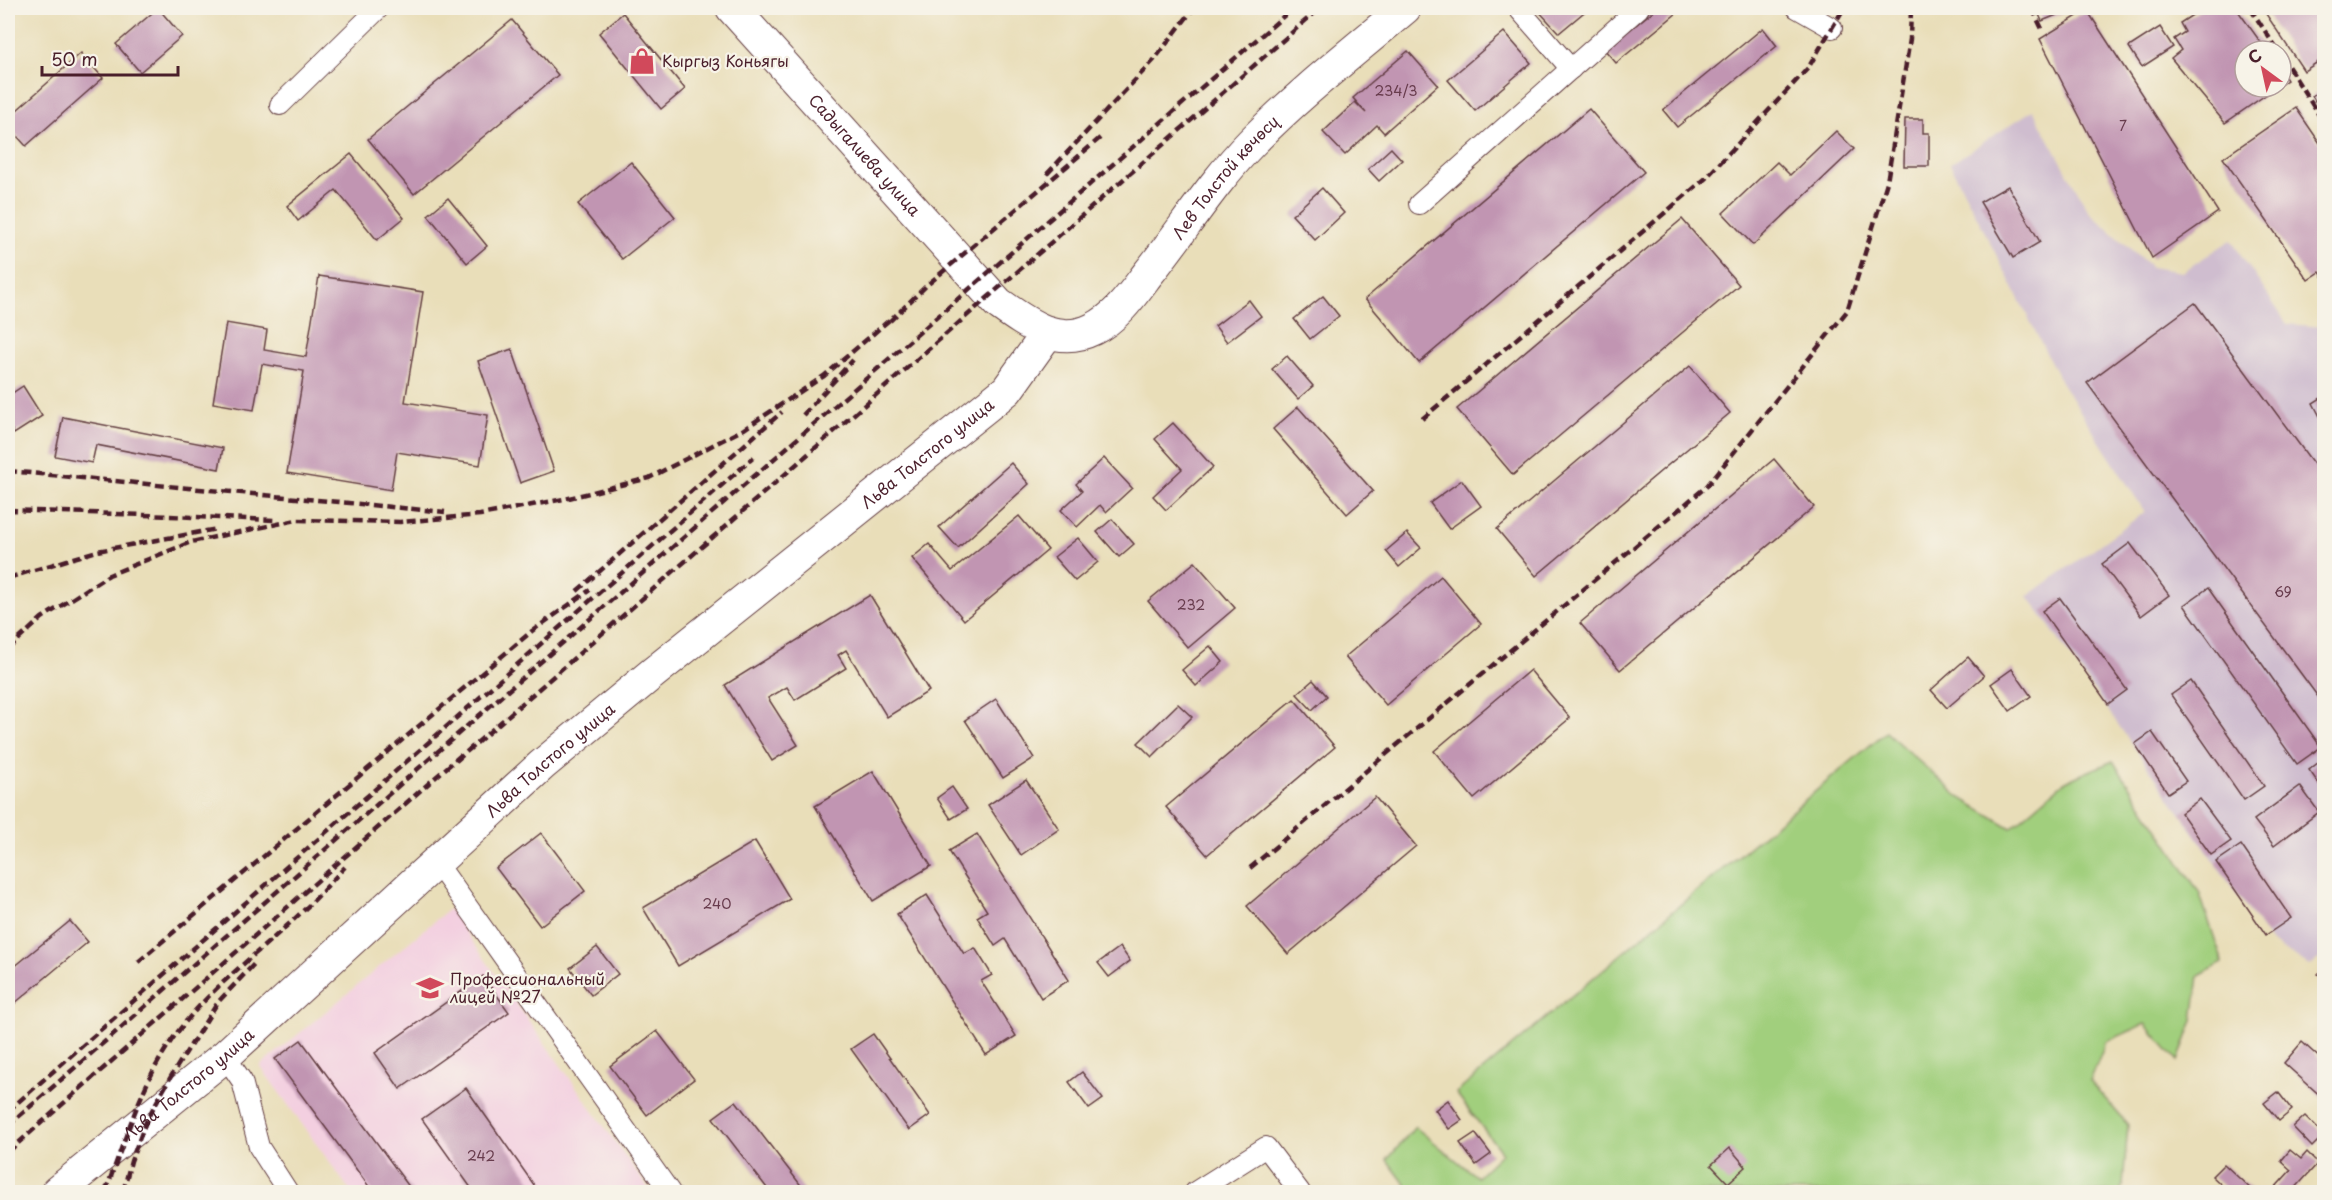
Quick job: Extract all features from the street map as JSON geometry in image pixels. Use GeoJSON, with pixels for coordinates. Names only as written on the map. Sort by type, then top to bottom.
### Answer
{"type":"FeatureCollection","features":[{"type":"Feature","properties":{"kind":"main road","name":"Садыгалиева улица"},"geometry":{"type":"LineString","coordinates":[[732,8],[998,303],[1022,321],[1047,334]]}},
{"type":"Feature","properties":{"kind":"main road","name":"Лев Толстой көчөсү"},"geometry":{"type":"LineString","coordinates":[[1047,334],[1072,335],[1092,330],[1119,310],[1251,144],[1293,103],[1405,8]]}},
{"type":"Feature","properties":{"kind":"main road","name":"Льва Толстого улица"},"geometry":{"type":"LineString","coordinates":[[57,1192],[225,1056],[542,765],[1007,390],[1047,334]]}},
{"type":"Feature","properties":{"kind":"street"},"geometry":{"type":"LineString","coordinates":[[280,105],[379,8]]}},
{"type":"Feature","properties":{"kind":"street"},"geometry":{"type":"LineString","coordinates":[[1518,8],[1571,69]]}},
{"type":"Feature","properties":{"kind":"street"},"geometry":{"type":"LineString","coordinates":[[1419,204],[1639,8]]}},
{"type":"Feature","properties":{"kind":"street"},"geometry":{"type":"LineString","coordinates":[[1797,8],[1832,28]]}},
{"type":"Feature","properties":{"kind":"street"},"geometry":{"type":"LineString","coordinates":[[436,862],[670,1192]]}},
{"type":"Feature","properties":{"kind":"street"},"geometry":{"type":"LineString","coordinates":[[225,1056],[242,1081],[259,1147],[288,1192]]}},
{"type":"Feature","properties":{"kind":"street"},"geometry":{"type":"LineString","coordinates":[[1195,1192],[1266,1147],[1300,1192]]}},
{"type":"Feature","properties":{"kind":"shaded area"},"geometry":{"type":"Polygon","coordinates":[[[2033,110],[2089,212],[2151,267],[2182,272],[2231,240],[2287,324],[2324,327],[2324,956],[2309,966],[2269,940],[2028,596],[2145,512],[2060,380],[1950,164],[2033,110]]]}},
{"type":"Feature","properties":{"kind":"shaded area","name":"Профессиональный лицей №27"},"geometry":{"type":"Polygon","coordinates":[[[449,909],[651,1192],[351,1192],[260,1066],[449,909]]]}},
{"type":"Feature","properties":{"kind":"green space"},"geometry":{"type":"Polygon","coordinates":[[[1886,732],[1959,797],[2011,828],[2066,781],[2113,761],[2199,892],[2223,963],[2199,976],[2193,1020],[2178,1061],[2145,1024],[2106,1042],[2090,1081],[2128,1125],[2123,1184],[2119,1192],[1411,1192],[1387,1160],[1415,1127],[1477,1177],[1502,1153],[1456,1093],[1886,732]]]}},
{"type":"Feature","properties":{"kind":"building"},"geometry":{"type":"Polygon","coordinates":[[[158,8],[182,36],[140,72],[116,44],[158,8]]]}},
{"type":"Feature","properties":{"kind":"building"},"geometry":{"type":"Polygon","coordinates":[[[1536,8],[1589,8],[1559,33],[1536,8]]]}},
{"type":"Feature","properties":{"kind":"building"},"geometry":{"type":"Polygon","coordinates":[[[1657,8],[1683,8],[1616,63],[1605,50],[1657,8]]]}},
{"type":"Feature","properties":{"kind":"building"},"geometry":{"type":"Polygon","coordinates":[[[2036,8],[2074,8],[2042,21],[2036,8]]]}},
{"type":"Feature","properties":{"kind":"building"},"geometry":{"type":"Polygon","coordinates":[[[2203,8],[2223,8],[2225,10],[2236,8],[2258,39],[2233,39],[2233,99],[2260,99],[2225,123],[2171,58],[2181,50],[2174,39],[2185,32],[2180,23],[2203,8]]]}},
{"type":"Feature","properties":{"kind":"building"},"geometry":{"type":"Polygon","coordinates":[[[2262,8],[2324,8],[2324,58],[2304,71],[2293,54],[2293,39],[2283,39],[2262,8]]]}},
{"type":"Feature","properties":{"kind":"building"},"geometry":{"type":"Polygon","coordinates":[[[2087,10],[2218,212],[2152,258],[2040,39],[2087,10]]]}},
{"type":"Feature","properties":{"kind":"building","name":"Кыргыз Коньягы"},"geometry":{"type":"Polygon","coordinates":[[[623,13],[685,89],[661,109],[599,33],[623,13]]]}},
{"type":"Feature","properties":{"kind":"building"},"geometry":{"type":"Polygon","coordinates":[[[512,20],[558,75],[414,194],[368,139],[512,20]]]}},
{"type":"Feature","properties":{"kind":"building"},"geometry":{"type":"Polygon","coordinates":[[[2160,27],[2173,47],[2142,67],[2129,47],[2160,27]]]}},
{"type":"Feature","properties":{"kind":"building"},"geometry":{"type":"Polygon","coordinates":[[[1763,28],[1777,46],[1677,127],[1663,110],[1763,28]]]}},
{"type":"Feature","properties":{"kind":"building"},"geometry":{"type":"Polygon","coordinates":[[[1504,32],[1531,63],[1475,111],[1448,80],[1504,32]]]}},
{"type":"Feature","properties":{"kind":"building"},"geometry":{"type":"Polygon","coordinates":[[[1408,51],[1438,85],[1384,133],[1377,125],[1345,155],[1323,132],[1355,102],[1366,113],[1353,98],[1408,51]]]}},
{"type":"Feature","properties":{"kind":"building"},"geometry":{"type":"Polygon","coordinates":[[[81,53],[103,78],[26,146],[8,126],[8,118],[81,53]]]}},
{"type":"Feature","properties":{"kind":"building"},"geometry":{"type":"Polygon","coordinates":[[[2324,88],[2324,115],[2312,96],[2324,88]]]}},
{"type":"Feature","properties":{"kind":"building"},"geometry":{"type":"Polygon","coordinates":[[[2296,108],[2324,149],[2324,278],[2320,272],[2308,280],[2223,158],[2296,108]]]}},
{"type":"Feature","properties":{"kind":"building"},"geometry":{"type":"Polygon","coordinates":[[[1589,109],[1644,172],[1419,363],[1365,299],[1589,109]]]}},
{"type":"Feature","properties":{"kind":"building"},"geometry":{"type":"Polygon","coordinates":[[[1905,119],[1923,119],[1923,133],[1929,133],[1929,166],[1904,166],[1905,119]]]}},
{"type":"Feature","properties":{"kind":"building"},"geometry":{"type":"Polygon","coordinates":[[[1836,131],[1854,149],[1753,245],[1723,213],[1777,162],[1790,175],[1836,131]]]}},
{"type":"Feature","properties":{"kind":"building"},"geometry":{"type":"Polygon","coordinates":[[[1391,148],[1402,160],[1379,181],[1368,169],[1391,148]]]}},
{"type":"Feature","properties":{"kind":"building"},"geometry":{"type":"Polygon","coordinates":[[[351,154],[404,218],[377,240],[336,190],[298,221],[287,206],[351,154]]]}},
{"type":"Feature","properties":{"kind":"building"},"geometry":{"type":"Polygon","coordinates":[[[631,162],[675,217],[622,259],[578,204],[631,162]]]}},
{"type":"Feature","properties":{"kind":"building"},"geometry":{"type":"Polygon","coordinates":[[[2008,186],[2040,242],[2013,258],[1980,202],[2008,186]]]}},
{"type":"Feature","properties":{"kind":"building"},"geometry":{"type":"Polygon","coordinates":[[[1322,188],[1344,213],[1315,240],[1292,215],[1322,188]]]}},
{"type":"Feature","properties":{"kind":"building"},"geometry":{"type":"Polygon","coordinates":[[[448,198],[487,246],[467,263],[428,215],[448,198]]]}},
{"type":"Feature","properties":{"kind":"building"},"geometry":{"type":"Polygon","coordinates":[[[1682,219],[1739,285],[1513,475],[1457,409],[1682,219]]]}},
{"type":"Feature","properties":{"kind":"building"},"geometry":{"type":"Polygon","coordinates":[[[319,276],[423,292],[405,402],[488,415],[480,465],[397,452],[391,490],[287,473],[304,371],[262,364],[254,410],[213,403],[226,323],[267,330],[264,350],[306,357],[319,276]]]}},
{"type":"Feature","properties":{"kind":"building"},"geometry":{"type":"Polygon","coordinates":[[[1323,296],[1339,316],[1310,339],[1294,319],[1323,296]]]}},
{"type":"Feature","properties":{"kind":"building"},"geometry":{"type":"Polygon","coordinates":[[[1249,300],[1261,316],[1227,342],[1215,326],[1249,300]]]}},
{"type":"Feature","properties":{"kind":"building"},"geometry":{"type":"Polygon","coordinates":[[[2195,303],[2324,478],[2324,705],[2087,383],[2195,303]]]}},
{"type":"Feature","properties":{"kind":"building"},"geometry":{"type":"Polygon","coordinates":[[[512,349],[554,471],[520,483],[478,361],[512,349]]]}},
{"type":"Feature","properties":{"kind":"building"},"geometry":{"type":"Polygon","coordinates":[[[1287,356],[1313,386],[1298,399],[1272,369],[1287,356]]]}},
{"type":"Feature","properties":{"kind":"building"},"geometry":{"type":"Polygon","coordinates":[[[1690,366],[1730,413],[1536,576],[1497,529],[1690,366]]]}},
{"type":"Feature","properties":{"kind":"building"},"geometry":{"type":"Polygon","coordinates":[[[23,386],[42,416],[14,434],[8,423],[8,396],[23,386]]]}},
{"type":"Feature","properties":{"kind":"building"},"geometry":{"type":"Polygon","coordinates":[[[2324,396],[2324,424],[2313,403],[2324,396]]]}},
{"type":"Feature","properties":{"kind":"building"},"geometry":{"type":"Polygon","coordinates":[[[1298,407],[1373,491],[1347,514],[1273,429],[1298,407]]]}},
{"type":"Feature","properties":{"kind":"building"},"geometry":{"type":"Polygon","coordinates":[[[63,417],[223,448],[219,469],[96,445],[92,463],[55,456],[63,417]]]}},
{"type":"Feature","properties":{"kind":"building"},"geometry":{"type":"Polygon","coordinates":[[[1173,423],[1213,467],[1166,510],[1153,496],[1182,469],[1155,439],[1173,423]]]}},
{"type":"Feature","properties":{"kind":"building"},"geometry":{"type":"Polygon","coordinates":[[[1104,458],[1132,488],[1106,512],[1100,505],[1077,527],[1061,510],[1082,491],[1076,484],[1104,458]]]}},
{"type":"Feature","properties":{"kind":"building"},"geometry":{"type":"Polygon","coordinates":[[[1774,459],[1814,507],[1620,670],[1580,623],[1774,459]]]}},
{"type":"Feature","properties":{"kind":"building"},"geometry":{"type":"Polygon","coordinates":[[[1011,463],[1029,484],[958,548],[939,527],[1011,463]]]}},
{"type":"Feature","properties":{"kind":"building"},"geometry":{"type":"Polygon","coordinates":[[[1462,480],[1481,506],[1449,529],[1430,503],[1462,480]]]}},
{"type":"Feature","properties":{"kind":"building"},"geometry":{"type":"Polygon","coordinates":[[[1019,516],[1048,550],[964,620],[912,558],[929,544],[952,571],[1019,516]]]}},
{"type":"Feature","properties":{"kind":"building"},"geometry":{"type":"Polygon","coordinates":[[[1112,519],[1134,544],[1119,557],[1097,532],[1112,519]]]}},
{"type":"Feature","properties":{"kind":"building"},"geometry":{"type":"Polygon","coordinates":[[[1407,533],[1421,548],[1399,567],[1386,551],[1407,533]]]}},
{"type":"Feature","properties":{"kind":"building"},"geometry":{"type":"Polygon","coordinates":[[[1078,538],[1098,562],[1075,581],[1054,557],[1078,538]]]}},
{"type":"Feature","properties":{"kind":"building"},"geometry":{"type":"Polygon","coordinates":[[[2130,543],[2169,595],[2141,616],[2102,564],[2130,543]]]}},
{"type":"Feature","properties":{"kind":"building"},"geometry":{"type":"Polygon","coordinates":[[[1195,562],[1235,608],[1188,648],[1148,601],[1195,562]]]}},
{"type":"Feature","properties":{"kind":"building"},"geometry":{"type":"Polygon","coordinates":[[[1441,576],[1481,624],[1386,705],[1345,657],[1441,576]]]}},
{"type":"Feature","properties":{"kind":"building"},"geometry":{"type":"Polygon","coordinates":[[[2208,588],[2321,747],[2297,764],[2184,605],[2208,588]]]}},
{"type":"Feature","properties":{"kind":"building"},"geometry":{"type":"Polygon","coordinates":[[[870,595],[929,691],[887,717],[846,650],[838,655],[846,668],[795,700],[787,687],[768,698],[798,745],[772,761],[725,685],[870,595]]]}},
{"type":"Feature","properties":{"kind":"building"},"geometry":{"type":"Polygon","coordinates":[[[2060,598],[2127,690],[2108,704],[2042,611],[2060,598]]]}},
{"type":"Feature","properties":{"kind":"building"},"geometry":{"type":"Polygon","coordinates":[[[1210,646],[1223,662],[1196,686],[1182,670],[1210,646]]]}},
{"type":"Feature","properties":{"kind":"building"},"geometry":{"type":"Polygon","coordinates":[[[1968,657],[1984,676],[1947,708],[1931,690],[1968,657]]]}},
{"type":"Feature","properties":{"kind":"building"},"geometry":{"type":"Polygon","coordinates":[[[2012,669],[2031,696],[2010,711],[1991,684],[2012,669]]]}},
{"type":"Feature","properties":{"kind":"building"},"geometry":{"type":"Polygon","coordinates":[[[1530,670],[1570,718],[1474,799],[1434,751],[1530,670]]]}},
{"type":"Feature","properties":{"kind":"building"},"geometry":{"type":"Polygon","coordinates":[[[1313,680],[1327,696],[1312,710],[1297,694],[1313,680]]]}},
{"type":"Feature","properties":{"kind":"building"},"geometry":{"type":"Polygon","coordinates":[[[2191,681],[2264,786],[2244,800],[2171,695],[2191,681]]]}},
{"type":"Feature","properties":{"kind":"building"},"geometry":{"type":"Polygon","coordinates":[[[996,699],[1034,758],[1003,778],[965,720],[996,699]]]}},
{"type":"Feature","properties":{"kind":"building"},"geometry":{"type":"Polygon","coordinates":[[[1294,699],[1335,747],[1207,855],[1166,807],[1294,699]]]}},
{"type":"Feature","properties":{"kind":"building"},"geometry":{"type":"Polygon","coordinates":[[[1178,704],[1192,717],[1152,757],[1138,743],[1178,704]]]}},
{"type":"Feature","properties":{"kind":"building"},"geometry":{"type":"Polygon","coordinates":[[[2152,732],[2186,781],[2168,793],[2135,744],[2152,732]]]}},
{"type":"Feature","properties":{"kind":"building"},"geometry":{"type":"Polygon","coordinates":[[[2324,758],[2324,791],[2309,770],[2324,758]]]}},
{"type":"Feature","properties":{"kind":"building"},"geometry":{"type":"Polygon","coordinates":[[[873,771],[931,866],[873,901],[815,806],[873,771]]]}},
{"type":"Feature","properties":{"kind":"building"},"geometry":{"type":"Polygon","coordinates":[[[1026,780],[1059,829],[1021,855],[988,805],[1026,780]]]}},
{"type":"Feature","properties":{"kind":"building"},"geometry":{"type":"Polygon","coordinates":[[[2300,786],[2319,812],[2274,846],[2254,820],[2300,786]]]}},
{"type":"Feature","properties":{"kind":"building"},"geometry":{"type":"Polygon","coordinates":[[[952,787],[967,809],[951,819],[937,798],[952,787]]]}},
{"type":"Feature","properties":{"kind":"building"},"geometry":{"type":"Polygon","coordinates":[[[1375,797],[1416,846],[1288,954],[1247,906],[1375,797]]]}},
{"type":"Feature","properties":{"kind":"building"},"geometry":{"type":"Polygon","coordinates":[[[2200,799],[2231,841],[2211,855],[2181,813],[2200,799]]]}},
{"type":"Feature","properties":{"kind":"building"},"geometry":{"type":"Polygon","coordinates":[[[541,833],[585,891],[540,926],[496,868],[541,833]]]}},
{"type":"Feature","properties":{"kind":"building"},"geometry":{"type":"Polygon","coordinates":[[[977,834],[1069,980],[1041,998],[1005,939],[995,946],[977,917],[987,911],[949,851],[977,834]]]}},
{"type":"Feature","properties":{"kind":"building"},"geometry":{"type":"Polygon","coordinates":[[[755,841],[790,899],[678,966],[643,908],[755,841]]]}},
{"type":"Feature","properties":{"kind":"building"},"geometry":{"type":"Polygon","coordinates":[[[2241,845],[2291,918],[2266,935],[2216,862],[2241,845]]]}},
{"type":"Feature","properties":{"kind":"building"},"geometry":{"type":"Polygon","coordinates":[[[927,895],[964,954],[975,948],[992,975],[981,981],[1016,1036],[986,1055],[897,914],[927,895]]]}},
{"type":"Feature","properties":{"kind":"building"},"geometry":{"type":"Polygon","coordinates":[[[70,921],[88,942],[8,1009],[8,972],[70,921]]]}},
{"type":"Feature","properties":{"kind":"building"},"geometry":{"type":"Polygon","coordinates":[[[597,947],[618,974],[591,995],[570,968],[597,947]]]}},
{"type":"Feature","properties":{"kind":"building"},"geometry":{"type":"Polygon","coordinates":[[[1120,947],[1130,961],[1109,977],[1098,963],[1120,947]]]}},
{"type":"Feature","properties":{"kind":"building"},"geometry":{"type":"Polygon","coordinates":[[[2324,968],[2324,980],[2318,974],[2324,968]]]}},
{"type":"Feature","properties":{"kind":"building"},"geometry":{"type":"Polygon","coordinates":[[[483,976],[509,1012],[400,1089],[375,1053],[483,976]]]}},
{"type":"Feature","properties":{"kind":"building"},"geometry":{"type":"Polygon","coordinates":[[[657,1031],[694,1079],[647,1115],[610,1066],[657,1031]]]}},
{"type":"Feature","properties":{"kind":"building"},"geometry":{"type":"Polygon","coordinates":[[[873,1034],[930,1115],[909,1130],[851,1049],[873,1034]]]}},
{"type":"Feature","properties":{"kind":"building"},"geometry":{"type":"Polygon","coordinates":[[[301,1040],[413,1192],[373,1192],[275,1059],[301,1040]]]}},
{"type":"Feature","properties":{"kind":"building"},"geometry":{"type":"Polygon","coordinates":[[[2302,1042],[2324,1062],[2324,1099],[2284,1063],[2302,1042]]]}},
{"type":"Feature","properties":{"kind":"building"},"geometry":{"type":"Polygon","coordinates":[[[1082,1072],[1103,1099],[1089,1109],[1069,1082],[1082,1072]]]}},
{"type":"Feature","properties":{"kind":"building"},"geometry":{"type":"Polygon","coordinates":[[[466,1088],[539,1192],[474,1192],[422,1119],[466,1088]]]}},
{"type":"Feature","properties":{"kind":"building"},"geometry":{"type":"Polygon","coordinates":[[[2278,1092],[2292,1110],[2279,1121],[2264,1103],[2278,1092]]]}},
{"type":"Feature","properties":{"kind":"building"},"geometry":{"type":"Polygon","coordinates":[[[1448,1100],[1462,1120],[1449,1129],[1435,1110],[1448,1100]]]}},
{"type":"Feature","properties":{"kind":"building"},"geometry":{"type":"Polygon","coordinates":[[[736,1101],[806,1192],[770,1192],[713,1118],[736,1101]]]}},
{"type":"Feature","properties":{"kind":"building"},"geometry":{"type":"Polygon","coordinates":[[[2305,1116],[2324,1135],[2312,1147],[2293,1127],[2305,1116]]]}},
{"type":"Feature","properties":{"kind":"building"},"geometry":{"type":"Polygon","coordinates":[[[1475,1133],[1491,1154],[1476,1165],[1460,1143],[1475,1133]]]}},
{"type":"Feature","properties":{"kind":"building"},"geometry":{"type":"Polygon","coordinates":[[[1730,1148],[1746,1167],[1728,1183],[1711,1165],[1730,1148]]]}},
{"type":"Feature","properties":{"kind":"building"},"geometry":{"type":"Polygon","coordinates":[[[2290,1150],[2301,1159],[2307,1152],[2318,1163],[2292,1192],[2273,1192],[2291,1170],[2281,1161],[2290,1150]]]}},
{"type":"Feature","properties":{"kind":"building"},"geometry":{"type":"Polygon","coordinates":[[[2224,1164],[2254,1192],[2229,1192],[2212,1176],[2224,1164]]]}},
{"type":"Feature","properties":{"kind":"railway"},"geometry":{"type":"LineString","coordinates":[[1047,174],[1154,60],[1194,8]]}},
{"type":"Feature","properties":{"kind":"railway"},"geometry":{"type":"LineString","coordinates":[[8,1126],[1293,8]]}},
{"type":"Feature","properties":{"kind":"railway"},"geometry":{"type":"LineString","coordinates":[[456,761],[1320,8]]}},
{"type":"Feature","properties":{"kind":"railway"},"geometry":{"type":"LineString","coordinates":[[1422,419],[1706,178],[1808,68],[1844,8]]}},
{"type":"Feature","properties":{"kind":"railway"},"geometry":{"type":"LineString","coordinates":[[1250,868],[1707,486],[1847,311],[1887,182],[1910,39],[1911,8]]}},
{"type":"Feature","properties":{"kind":"railway"},"geometry":{"type":"LineString","coordinates":[[2032,8],[2043,31]]}},
{"type":"Feature","properties":{"kind":"railway"},"geometry":{"type":"LineString","coordinates":[[2250,8],[2270,39]]}},
{"type":"Feature","properties":{"kind":"railway"},"geometry":{"type":"LineString","coordinates":[[2293,74],[2324,123]]}},
{"type":"Feature","properties":{"kind":"railway"},"geometry":{"type":"LineString","coordinates":[[890,321],[926,286],[1100,138]]}},
{"type":"Feature","properties":{"kind":"railway"},"geometry":{"type":"LineString","coordinates":[[8,649],[42,618],[109,575],[191,542],[297,520],[400,522],[480,515],[569,498],[649,478],[744,429],[824,376],[894,316]]}},
{"type":"Feature","properties":{"kind":"railway"},"geometry":{"type":"LineString","coordinates":[[803,415],[853,360]]}},
{"type":"Feature","properties":{"kind":"railway"},"geometry":{"type":"LineString","coordinates":[[577,591],[782,412]]}},
{"type":"Feature","properties":{"kind":"railway"},"geometry":{"type":"LineString","coordinates":[[8,1111],[754,457]]}},
{"type":"Feature","properties":{"kind":"railway"},"geometry":{"type":"LineString","coordinates":[[8,471],[445,512]]}},
{"type":"Feature","properties":{"kind":"railway"},"geometry":{"type":"LineString","coordinates":[[8,510],[276,520]]}},
{"type":"Feature","properties":{"kind":"railway"},"geometry":{"type":"LineString","coordinates":[[8,578],[97,551],[217,529]]}},
{"type":"Feature","properties":{"kind":"railway"},"geometry":{"type":"LineString","coordinates":[[138,962],[532,631],[590,590]]}},
{"type":"Feature","properties":{"kind":"railway"},"geometry":{"type":"LineString","coordinates":[[8,1152],[461,755]]}},
{"type":"Feature","properties":{"kind":"railway"},"geometry":{"type":"LineString","coordinates":[[105,1192],[144,1090],[161,1057],[176,1035],[210,995],[307,907],[345,867]]}},
{"type":"Feature","properties":{"kind":"railway"},"geometry":{"type":"LineString","coordinates":[[123,1192],[131,1161],[147,1119],[173,1073],[218,1002],[256,962]]}},
{"type":"Feature","properties":{"kind":"place","name":"Кыргыз Коньягы"},"geometry":{"type":"Point","coordinates":[642,61]}},
{"type":"Feature","properties":{"kind":"place","name":"Профессиональный лицей №27"},"geometry":{"type":"Point","coordinates":[430,988]}}]}
